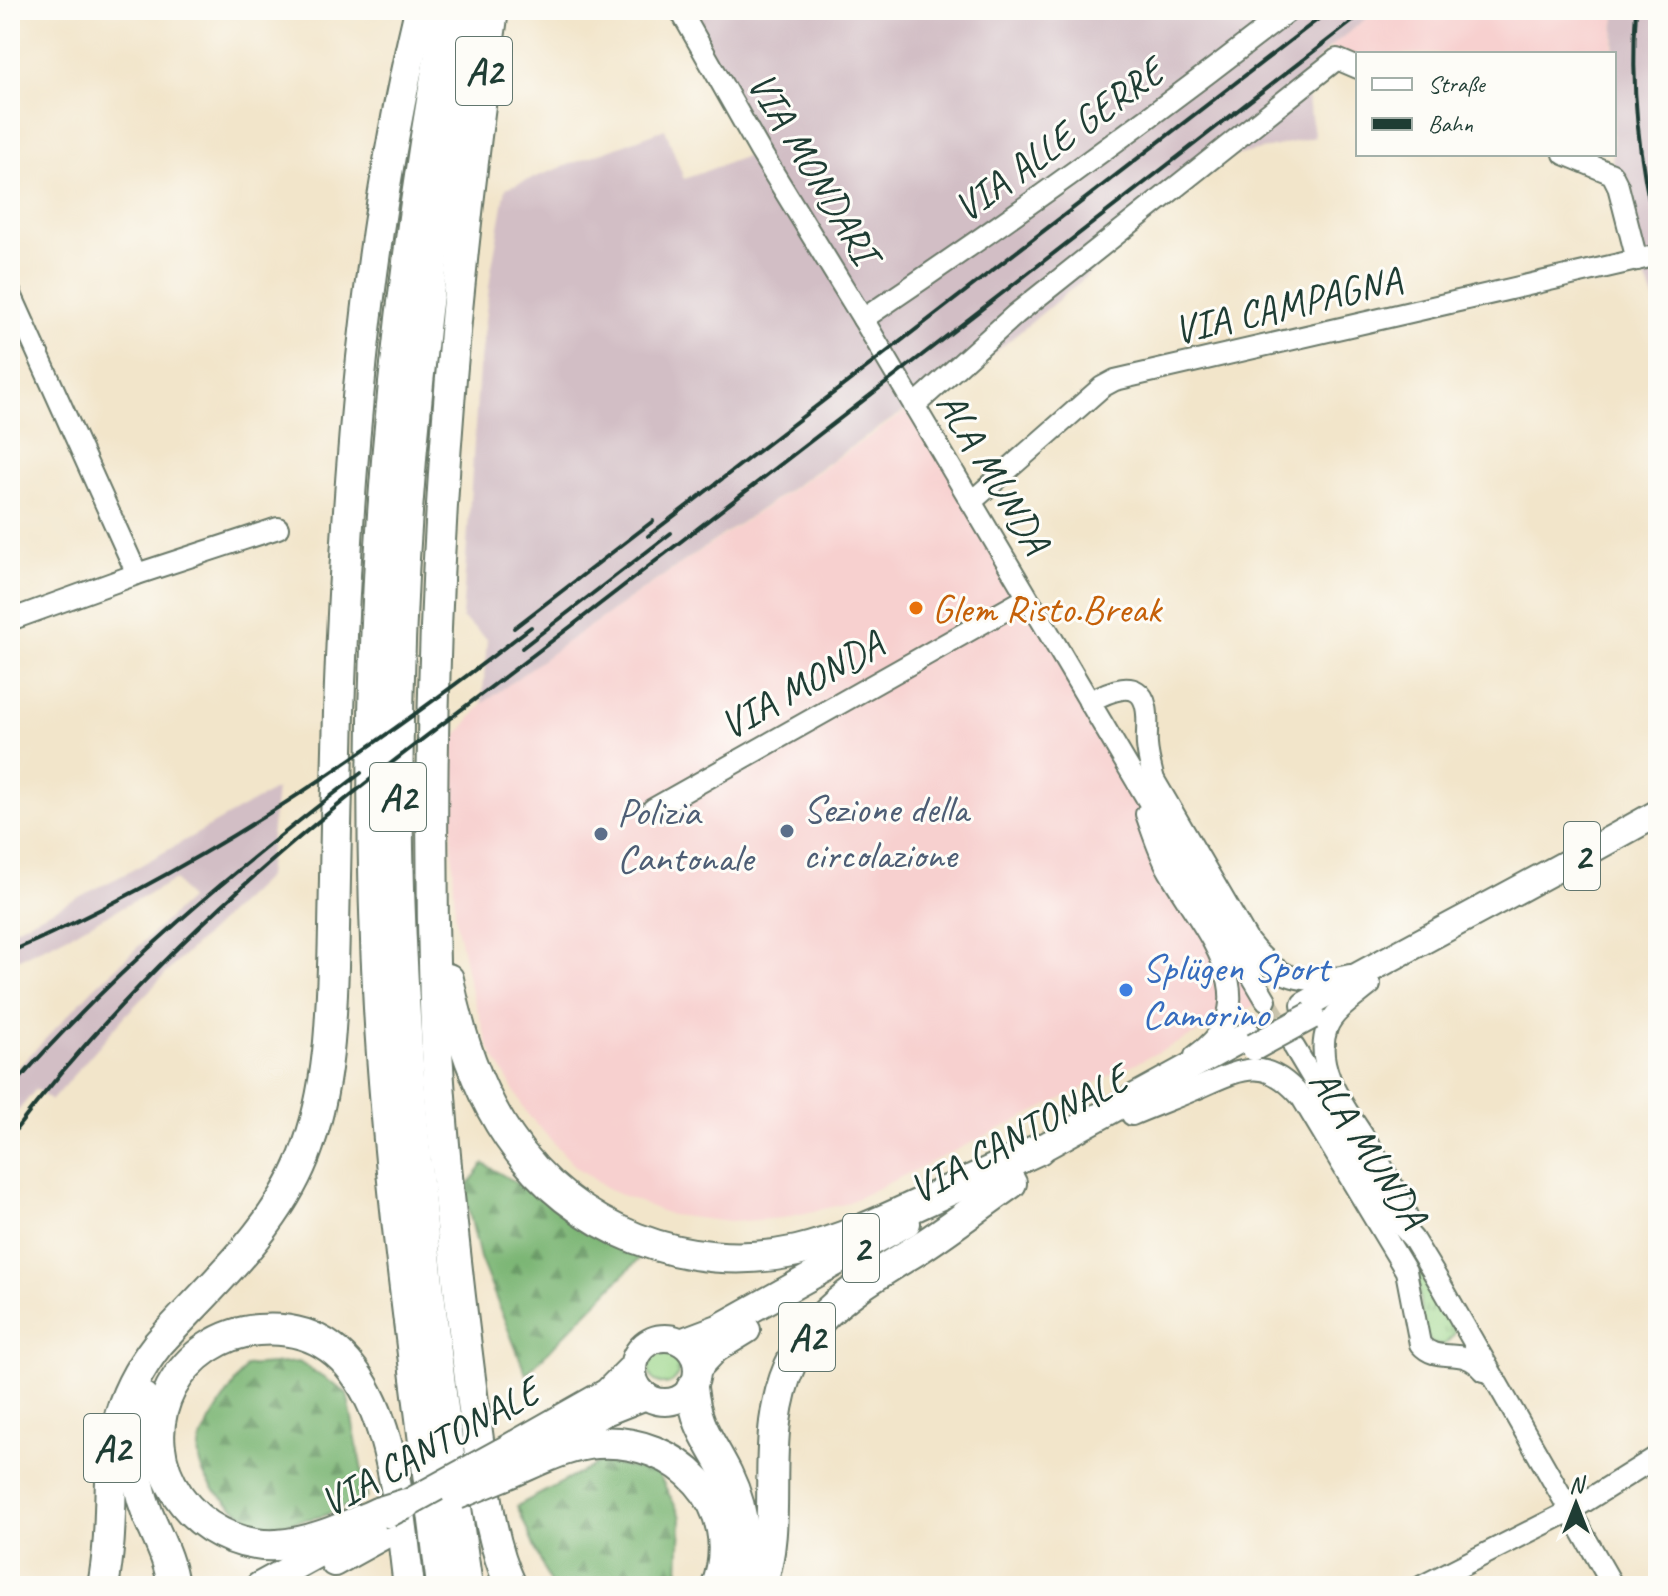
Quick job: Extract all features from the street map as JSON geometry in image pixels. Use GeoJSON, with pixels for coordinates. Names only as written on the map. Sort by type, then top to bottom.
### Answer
{"type":"FeatureCollection","features":[{"type":"Feature","properties":{"kind":"highway","name":"A2"},"geometry":{"type":"LineString","coordinates":[[103,1586],[109,1542],[110,1464],[117,1423],[127,1393],[138,1372],[173,1327],[252,1243],[282,1202],[305,1154],[321,1103],[331,1015],[341,654],[356,420],[383,199],[420,10]]}},
{"type":"Feature","properties":{"kind":"highway","name":"A2"},"geometry":{"type":"LineString","coordinates":[[442,1586],[406,1313],[388,1135],[378,981],[372,791],[377,598],[393,382],[416,196],[448,10]]}},
{"type":"Feature","properties":{"kind":"highway","name":"A2"},"geometry":{"type":"LineString","coordinates":[[467,1586],[436,1354],[411,1110],[400,910],[398,774],[404,572],[415,412],[444,173],[473,10]]}},
{"type":"Feature","properties":{"kind":"highway","name":"A2"},"geometry":{"type":"LineString","coordinates":[[493,10],[467,199],[444,439],[435,616],[432,847],[435,1006],[455,1249],[490,1522],[496,1548],[511,1586]]}},
{"type":"Feature","properties":{"kind":"highway","name":"A2"},"geometry":{"type":"LineString","coordinates":[[432,847],[446,974],[461,1034],[484,1094],[510,1139],[533,1167],[573,1205],[613,1229],[660,1247],[697,1255],[736,1257],[794,1252],[853,1234],[1039,1149]]}},
{"type":"Feature","properties":{"kind":"highway","name":"A2"},"geometry":{"type":"LineString","coordinates":[[761,1586],[768,1560],[772,1523],[773,1439],[778,1402],[788,1370],[803,1342],[831,1307],[854,1287],[924,1245],[1011,1183]]}},
{"type":"Feature","properties":{"kind":"highway","name":"A2"},"geometry":{"type":"LineString","coordinates":[[173,1327],[147,1382],[135,1442],[141,1494],[168,1560],[173,1586]]}},
{"type":"Feature","properties":{"kind":"highway","name":"A2"},"geometry":{"type":"LineString","coordinates":[[387,1518],[278,1545],[244,1542],[215,1531],[191,1513],[180,1500],[162,1460],[159,1443],[162,1413],[177,1377],[208,1347],[247,1331],[289,1331],[312,1339],[339,1357],[362,1384],[385,1433],[409,1586]]}},
{"type":"Feature","properties":{"kind":"highway"},"geometry":{"type":"LineString","coordinates":[[694,1378],[695,1412],[701,1430],[725,1470],[739,1505],[744,1541],[739,1586]]}},
{"type":"Feature","properties":{"kind":"highway"},"geometry":{"type":"LineString","coordinates":[[457,1494],[502,1466],[589,1443],[630,1444],[663,1454],[683,1466],[698,1481],[716,1511],[724,1553],[717,1586]]}},
{"type":"Feature","properties":{"kind":"main road","name":"VIA CANTONALE"},"geometry":{"type":"LineString","coordinates":[[694,1378],[725,1342],[1011,1183],[1176,1077],[1308,1011],[1658,813]]}},
{"type":"Feature","properties":{"kind":"main road","name":"VIA CANTONALE"},"geometry":{"type":"LineString","coordinates":[[681,1342],[718,1328],[1039,1149],[1127,1108]]}},
{"type":"Feature","properties":{"kind":"main road"},"geometry":{"type":"LineString","coordinates":[[664,1337],[681,1342],[693,1353],[694,1378],[684,1396],[674,1401],[656,1401],[646,1396],[636,1386],[632,1367],[638,1351],[648,1342],[664,1337]]}},
{"type":"Feature","properties":{"kind":"main road","name":"VIA CANTONALE"},"geometry":{"type":"LineString","coordinates":[[502,1466],[607,1392],[632,1367]]}},
{"type":"Feature","properties":{"kind":"main road","name":"VIA CANTONALE"},"geometry":{"type":"LineString","coordinates":[[259,1586],[387,1518],[502,1466],[603,1413],[646,1396]]}},
{"type":"Feature","properties":{"kind":"main road","name":"VIA CANTONALE"},"geometry":{"type":"LineString","coordinates":[[292,1586],[387,1518],[457,1494]]}},
{"type":"Feature","properties":{"kind":"street","name":"VIA MONDARI"},"geometry":{"type":"LineString","coordinates":[[680,10],[760,151],[863,319]]}},
{"type":"Feature","properties":{"kind":"street","name":"VIA ALLE GERRE"},"geometry":{"type":"LineString","coordinates":[[863,319],[1002,225],[1176,99],[1290,10]]}},
{"type":"Feature","properties":{"kind":"street"},"geometry":{"type":"LineString","coordinates":[[914,406],[1016,314],[1337,59],[1356,67]]}},
{"type":"Feature","properties":{"kind":"street"},"geometry":{"type":"LineString","coordinates":[[1569,156],[1612,174],[1618,186],[1637,260]]}},
{"type":"Feature","properties":{"kind":"street","name":"VIA CAMPAGNA"},"geometry":{"type":"LineString","coordinates":[[971,502],[1102,387],[1115,380],[1658,255]]}},
{"type":"Feature","properties":{"kind":"street"},"geometry":{"type":"LineString","coordinates":[[10,292],[137,574]]}},
{"type":"Feature","properties":{"kind":"street","name":"ALA MUNDA"},"geometry":{"type":"LineString","coordinates":[[863,319],[1089,702],[1144,779],[1248,941],[1277,971],[1294,978],[1313,981],[1368,978]]}},
{"type":"Feature","properties":{"kind":"street"},"geometry":{"type":"LineString","coordinates":[[10,620],[278,528]]}},
{"type":"Feature","properties":{"kind":"street","name":"VIA MONDA"},"geometry":{"type":"LineString","coordinates":[[653,809],[1027,598]]}},
{"type":"Feature","properties":{"kind":"street","name":"ALA MUNDA"},"geometry":{"type":"LineString","coordinates":[[1089,702],[1121,688],[1142,697],[1146,708],[1147,744],[1144,779],[1167,868],[1227,970],[1232,998],[1224,1024],[1205,1049],[1127,1108]]}},
{"type":"Feature","properties":{"kind":"street","name":"ALA MUNDA"},"geometry":{"type":"LineString","coordinates":[[1144,779],[1169,835],[1266,1000]]}},
{"type":"Feature","properties":{"kind":"street","name":"ALA MUNDA"},"geometry":{"type":"LineString","coordinates":[[1368,978],[1327,1027],[1324,1055],[1333,1088],[1402,1202],[1413,1239]]}},
{"type":"Feature","properties":{"kind":"street","name":"ALA MUNDA"},"geometry":{"type":"LineString","coordinates":[[1294,1047],[1398,1222],[1413,1239],[1613,1586]]}},
{"type":"Feature","properties":{"kind":"street","name":"ALA MUNDA"},"geometry":{"type":"LineString","coordinates":[[1127,1108],[1236,1071],[1264,1071],[1280,1077],[1302,1098],[1406,1271]]}},
{"type":"Feature","properties":{"kind":"street","name":"ALA MUNDA"},"geometry":{"type":"LineString","coordinates":[[1398,1222],[1404,1240],[1406,1271],[1420,1344],[1432,1354],[1470,1358],[1477,1362],[1497,1388]]}},
{"type":"Feature","properties":{"kind":"street"},"geometry":{"type":"LineString","coordinates":[[1447,1354],[1459,1345],[1462,1323]]}},
{"type":"Feature","properties":{"kind":"street"},"geometry":{"type":"LineString","coordinates":[[1422,1586],[1570,1511],[1658,1456]]}},
{"type":"Feature","properties":{"kind":"shaded area"},"geometry":{"type":"Polygon","coordinates":[[[680,10],[1377,10],[1330,47],[1303,77],[1315,137],[1230,157],[933,404],[914,406],[895,417],[568,641],[482,704],[487,639],[462,618],[479,368],[506,188],[665,129],[684,179],[760,151],[680,10]]]}},
{"type":"Feature","properties":{"kind":"shaded area"},"geometry":{"type":"Polygon","coordinates":[[[1377,10],[1615,10],[1613,52],[1356,52],[1356,67],[1337,59],[1330,47],[1377,10]]]}},
{"type":"Feature","properties":{"kind":"shaded area"},"geometry":{"type":"Polygon","coordinates":[[[1615,10],[1658,10],[1658,307],[1637,260],[1612,174],[1612,156],[1616,156],[1615,10]]]}},
{"type":"Feature","properties":{"kind":"shaded area"},"geometry":{"type":"Polygon","coordinates":[[[914,406],[1266,1000],[845,1204],[783,1218],[730,1222],[671,1215],[609,1190],[574,1165],[528,1115],[489,1047],[469,984],[455,916],[453,741],[482,704],[568,641],[914,406]]]}},
{"type":"Feature","properties":{"kind":"shaded area"},"geometry":{"type":"Polygon","coordinates":[[[276,789],[267,877],[173,966],[51,1101],[36,1089],[18,1111],[10,1105],[10,1076],[93,989],[189,899],[175,880],[10,962],[10,931],[127,873],[276,789]]]}},
{"type":"Feature","properties":{"kind":"green space"},"geometry":{"type":"Polygon","coordinates":[[[484,1164],[641,1257],[526,1374],[480,1258],[464,1190],[484,1164]]]}},
{"type":"Feature","properties":{"kind":"green space"},"geometry":{"type":"Polygon","coordinates":[[[1415,1259],[1455,1327],[1454,1335],[1444,1345],[1432,1344],[1423,1330],[1415,1259]]]}},
{"type":"Feature","properties":{"kind":"green space"},"geometry":{"type":"Polygon","coordinates":[[[664,1354],[674,1359],[679,1369],[674,1379],[664,1384],[654,1379],[649,1369],[654,1359],[664,1354]]]}},
{"type":"Feature","properties":{"kind":"green space"},"geometry":{"type":"Polygon","coordinates":[[[299,1362],[347,1393],[367,1497],[323,1516],[262,1528],[228,1503],[208,1481],[199,1456],[200,1442],[213,1415],[246,1366],[299,1362]]]}},
{"type":"Feature","properties":{"kind":"green space"},"geometry":{"type":"Polygon","coordinates":[[[601,1462],[658,1473],[681,1517],[679,1576],[674,1586],[551,1586],[517,1506],[601,1462]]]}},
{"type":"Feature","properties":{"kind":"tunnel"},"geometry":{"type":"LineString","coordinates":[[1266,1000],[1290,1040]]}},
{"type":"Feature","properties":{"kind":"railway"},"geometry":{"type":"LineString","coordinates":[[648,536],[1330,10]]}},
{"type":"Feature","properties":{"kind":"railway"},"geometry":{"type":"LineString","coordinates":[[10,1137],[68,1064],[131,995],[231,897],[305,833],[1367,10]]}},
{"type":"Feature","properties":{"kind":"railway"},"geometry":{"type":"LineString","coordinates":[[1636,10],[1635,98],[1646,184],[1658,241]]}},
{"type":"Feature","properties":{"kind":"railway"},"geometry":{"type":"LineString","coordinates":[[514,628],[653,521]]}},
{"type":"Feature","properties":{"kind":"railway"},"geometry":{"type":"LineString","coordinates":[[522,648],[671,533]]}},
{"type":"Feature","properties":{"kind":"railway"},"geometry":{"type":"LineString","coordinates":[[10,952],[150,883],[281,806],[407,720],[531,627]]}},
{"type":"Feature","properties":{"kind":"railway"},"geometry":{"type":"LineString","coordinates":[[10,1090],[91,1003],[177,922],[361,773]]}},
{"type":"Feature","properties":{"kind":"place","name":"Glem Risto.Break"},"geometry":{"type":"Point","coordinates":[916,608]}},
{"type":"Feature","properties":{"kind":"place","name":"Sezione della circolazione"},"geometry":{"type":"Point","coordinates":[787,831]}},
{"type":"Feature","properties":{"kind":"place","name":"Polizia Cantonale"},"geometry":{"type":"Point","coordinates":[601,834]}},
{"type":"Feature","properties":{"kind":"place","name":"Splügen Sport Camorino"},"geometry":{"type":"Point","coordinates":[1126,990]}}]}
